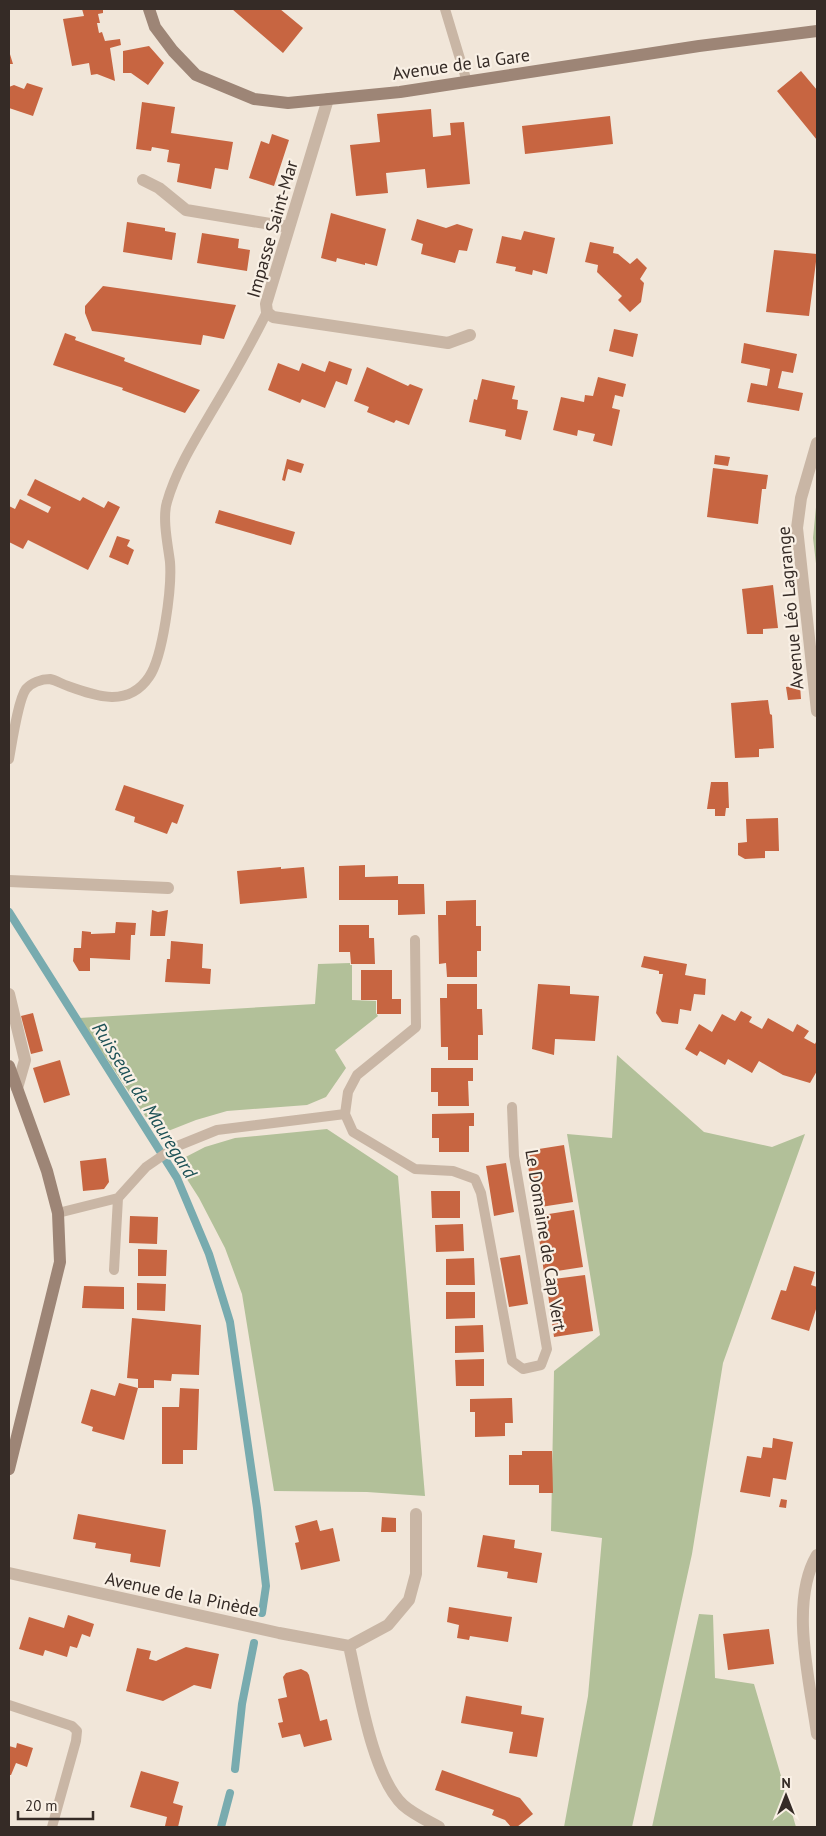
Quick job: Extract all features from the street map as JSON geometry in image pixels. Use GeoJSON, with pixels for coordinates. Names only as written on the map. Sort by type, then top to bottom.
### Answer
{"type":"FeatureCollection","features":[{"type":"Feature","properties":{"kind":"street","name":"Avenue de la Gare"},"geometry":{"type":"LineString","coordinates":[[149,9],[154,27],[173,51],[196,75],[254,99],[288,103],[400,92],[699,46],[817,30]]}},
{"type":"Feature","properties":{"kind":"street","name":"Impasse Saint-Mar"},"geometry":{"type":"LineString","coordinates":[[328,99],[266,304],[267,312],[273,317],[448,343],[470,335]]}},
{"type":"Feature","properties":{"kind":"street"},"geometry":{"type":"LineString","coordinates":[[143,180],[159,188],[186,210],[289,227]]}},
{"type":"Feature","properties":{"kind":"street","name":"Avenue Léo Lagrange"},"geometry":{"type":"LineString","coordinates":[[817,444],[801,498],[797,528],[817,711]]}},
{"type":"Feature","properties":{"kind":"street"},"geometry":{"type":"LineString","coordinates":[[9,881],[168,888]]}},
{"type":"Feature","properties":{"kind":"street"},"geometry":{"type":"LineString","coordinates":[[9,994],[25,1060],[17,1088]]}},
{"type":"Feature","properties":{"kind":"street"},"geometry":{"type":"LineString","coordinates":[[9,1066],[47,1171],[58,1214],[60,1262],[9,1469]]}},
{"type":"Feature","properties":{"kind":"street"},"geometry":{"type":"LineString","coordinates":[[416,1514],[416,1574],[409,1600],[388,1624],[349,1646],[372,1746],[390,1787],[403,1805],[439,1827]]}},
{"type":"Feature","properties":{"kind":"street"},"geometry":{"type":"LineString","coordinates":[[817,1554],[810,1567],[805,1593],[802,1630],[817,1734]]}},
{"type":"Feature","properties":{"kind":"street","name":"Avenue de la Pinède"},"geometry":{"type":"LineString","coordinates":[[9,1573],[279,1633],[349,1646]]}},
{"type":"Feature","properties":{"kind":"lane"},"geometry":{"type":"LineString","coordinates":[[445,9],[467,82]]}},
{"type":"Feature","properties":{"kind":"lane"},"geometry":{"type":"LineString","coordinates":[[9,759],[22,699],[26,690],[35,682],[49,679],[97,696],[113,698],[129,694],[142,687],[151,675],[161,644],[170,590],[166,504],[189,451],[247,352],[267,312]]}},
{"type":"Feature","properties":{"kind":"lane"},"geometry":{"type":"LineString","coordinates":[[58,1214],[118,1198],[146,1167],[175,1147],[217,1130],[345,1114],[348,1092],[357,1075],[416,1027],[416,940]]}},
{"type":"Feature","properties":{"kind":"lane","name":"Le Domaine de Cap Vert"},"geometry":{"type":"LineString","coordinates":[[345,1114],[353,1132],[415,1168],[454,1171],[475,1179],[481,1194],[512,1361],[523,1369],[541,1365],[547,1348],[514,1156],[512,1108]]}},
{"type":"Feature","properties":{"kind":"lane"},"geometry":{"type":"LineString","coordinates":[[114,1270],[118,1198]]}},
{"type":"Feature","properties":{"kind":"lane"},"geometry":{"type":"LineString","coordinates":[[9,1705],[72,1726],[77,1731],[76,1741],[52,1827]]}},
{"type":"Feature","properties":{"kind":"green space"},"geometry":{"type":"Polygon","coordinates":[[[817,497],[817,572],[813,538],[817,497]]]}},
{"type":"Feature","properties":{"kind":"green space"},"geometry":{"type":"Polygon","coordinates":[[[350,963],[352,965],[352,1000],[376,1001],[376,1013],[378,1016],[335,1050],[346,1068],[326,1097],[307,1105],[227,1111],[196,1120],[158,1135],[79,1018],[315,1004],[318,964],[350,963]]]}},
{"type":"Feature","properties":{"kind":"green space"},"geometry":{"type":"Polygon","coordinates":[[[617,1055],[704,1132],[772,1147],[805,1134],[723,1363],[692,1554],[632,1827],[564,1827],[588,1696],[602,1538],[551,1531],[554,1371],[600,1335],[567,1134],[612,1138],[617,1055]]]}},
{"type":"Feature","properties":{"kind":"green space"},"geometry":{"type":"Polygon","coordinates":[[[327,1129],[398,1176],[425,1496],[367,1492],[274,1491],[242,1294],[225,1248],[199,1198],[176,1162],[205,1147],[235,1138],[327,1129]]]}},
{"type":"Feature","properties":{"kind":"green space"},"geometry":{"type":"Polygon","coordinates":[[[699,1614],[713,1615],[715,1678],[754,1684],[796,1827],[652,1827],[699,1614]]]}},
{"type":"Feature","properties":{"kind":"building"},"geometry":{"type":"Polygon","coordinates":[[[82,9],[103,9],[103,13],[98,14],[100,23],[97,23],[99,33],[102,32],[105,41],[120,39],[121,45],[110,48],[115,81],[97,74],[91,75],[89,63],[72,66],[63,19],[84,16],[82,9]]]}},
{"type":"Feature","properties":{"kind":"building"},"geometry":{"type":"Polygon","coordinates":[[[232,9],[280,9],[303,28],[283,53],[232,9]]]}},
{"type":"Feature","properties":{"kind":"building"},"geometry":{"type":"Polygon","coordinates":[[[149,46],[164,63],[148,85],[131,73],[123,73],[123,51],[149,46]]]}},
{"type":"Feature","properties":{"kind":"building"},"geometry":{"type":"Polygon","coordinates":[[[9,51],[13,64],[9,64],[9,51]]]}},
{"type":"Feature","properties":{"kind":"building"},"geometry":{"type":"Polygon","coordinates":[[[801,71],[817,90],[817,140],[777,91],[801,71]]]}},
{"type":"Feature","properties":{"kind":"building"},"geometry":{"type":"Polygon","coordinates":[[[27,83],[43,88],[33,116],[9,108],[9,87],[14,85],[24,89],[27,83]]]}},
{"type":"Feature","properties":{"kind":"building"},"geometry":{"type":"Polygon","coordinates":[[[142,102],[175,107],[171,133],[233,142],[228,170],[215,168],[211,189],[177,182],[180,164],[167,162],[169,150],[152,147],[151,151],[136,149],[142,102]]]}},
{"type":"Feature","properties":{"kind":"building"},"geometry":{"type":"Polygon","coordinates":[[[431,109],[433,137],[451,135],[450,123],[464,122],[470,184],[427,188],[425,169],[386,173],[388,193],[356,196],[350,145],[380,142],[377,114],[431,109]]]}},
{"type":"Feature","properties":{"kind":"building"},"geometry":{"type":"Polygon","coordinates":[[[610,116],[613,144],[525,154],[522,126],[610,116]]]}},
{"type":"Feature","properties":{"kind":"building"},"geometry":{"type":"Polygon","coordinates":[[[272,134],[289,140],[274,186],[249,178],[261,141],[269,144],[272,134]]]}},
{"type":"Feature","properties":{"kind":"building"},"geometry":{"type":"Polygon","coordinates":[[[331,213],[386,229],[377,266],[337,258],[336,262],[321,258],[331,213]]]}},
{"type":"Feature","properties":{"kind":"building"},"geometry":{"type":"Polygon","coordinates":[[[417,219],[446,228],[457,224],[473,229],[467,251],[459,250],[455,263],[421,254],[423,244],[411,240],[417,219]]]}},
{"type":"Feature","properties":{"kind":"building"},"geometry":{"type":"Polygon","coordinates":[[[127,222],[165,228],[165,231],[176,233],[172,260],[123,252],[127,222]]]}},
{"type":"Feature","properties":{"kind":"building"},"geometry":{"type":"Polygon","coordinates":[[[524,231],[555,238],[547,274],[533,270],[532,275],[515,271],[516,267],[496,263],[502,236],[521,240],[524,231]]]}},
{"type":"Feature","properties":{"kind":"building"},"geometry":{"type":"Polygon","coordinates":[[[202,233],[239,239],[238,248],[250,250],[247,271],[197,263],[202,233]]]}},
{"type":"Feature","properties":{"kind":"building"},"geometry":{"type":"Polygon","coordinates":[[[590,242],[614,247],[613,253],[618,254],[630,264],[637,258],[647,268],[640,279],[644,283],[641,302],[630,312],[618,300],[622,296],[597,272],[598,265],[585,262],[590,242]]]}},
{"type":"Feature","properties":{"kind":"building"},"geometry":{"type":"Polygon","coordinates":[[[774,250],[817,254],[809,316],[766,312],[774,250]]]}},
{"type":"Feature","properties":{"kind":"building"},"geometry":{"type":"Polygon","coordinates":[[[103,286],[236,305],[224,339],[203,335],[201,345],[92,331],[85,313],[85,306],[103,286]]]}},
{"type":"Feature","properties":{"kind":"building"},"geometry":{"type":"Polygon","coordinates":[[[614,329],[638,334],[633,357],[609,351],[614,329]]]}},
{"type":"Feature","properties":{"kind":"building"},"geometry":{"type":"Polygon","coordinates":[[[65,333],[76,337],[75,340],[125,358],[124,361],[200,390],[185,413],[122,390],[123,388],[53,365],[65,333]]]}},
{"type":"Feature","properties":{"kind":"building"},"geometry":{"type":"Polygon","coordinates":[[[744,343],[797,354],[793,373],[782,371],[778,388],[803,393],[799,411],[747,402],[751,383],[767,386],[770,369],[741,363],[744,343]]]}},
{"type":"Feature","properties":{"kind":"building"},"geometry":{"type":"Polygon","coordinates":[[[329,361],[352,369],[347,385],[336,381],[325,408],[302,399],[300,403],[268,390],[278,363],[299,371],[302,363],[325,372],[329,361]]]}},
{"type":"Feature","properties":{"kind":"building"},"geometry":{"type":"Polygon","coordinates":[[[367,367],[408,386],[410,384],[423,389],[409,425],[396,420],[394,423],[367,412],[369,407],[354,401],[367,367]]]}},
{"type":"Feature","properties":{"kind":"building"},"geometry":{"type":"Polygon","coordinates":[[[598,377],[626,384],[623,397],[615,395],[612,408],[620,410],[612,446],[593,441],[595,434],[578,430],[577,436],[553,430],[561,397],[584,402],[585,395],[593,396],[598,377]]]}},
{"type":"Feature","properties":{"kind":"building"},"geometry":{"type":"Polygon","coordinates":[[[482,379],[515,386],[512,399],[518,400],[517,409],[528,411],[521,440],[505,436],[506,430],[469,422],[474,399],[477,400],[482,379]]]}},
{"type":"Feature","properties":{"kind":"building"},"geometry":{"type":"Polygon","coordinates":[[[715,455],[730,457],[728,466],[714,464],[715,455]]]}},
{"type":"Feature","properties":{"kind":"building"},"geometry":{"type":"Polygon","coordinates":[[[287,459],[304,464],[301,473],[288,469],[285,481],[282,480],[287,459]]]}},
{"type":"Feature","properties":{"kind":"building"},"geometry":{"type":"Polygon","coordinates":[[[713,468],[768,475],[766,489],[762,489],[758,524],[707,517],[713,468]]]}},
{"type":"Feature","properties":{"kind":"building"},"geometry":{"type":"Polygon","coordinates":[[[35,479],[80,501],[83,497],[104,508],[108,501],[120,507],[88,570],[28,540],[23,549],[9,542],[9,506],[15,509],[20,499],[48,513],[51,507],[27,495],[35,479]]]}},
{"type":"Feature","properties":{"kind":"building"},"geometry":{"type":"Polygon","coordinates":[[[219,510],[295,532],[291,545],[215,523],[219,510]]]}},
{"type":"Feature","properties":{"kind":"building"},"geometry":{"type":"Polygon","coordinates":[[[117,536],[130,540],[127,546],[134,550],[128,565],[109,557],[117,536]]]}},
{"type":"Feature","properties":{"kind":"building"},"geometry":{"type":"Polygon","coordinates":[[[773,585],[778,628],[763,629],[763,634],[747,634],[742,589],[773,585]]]}},
{"type":"Feature","properties":{"kind":"building"},"geometry":{"type":"Polygon","coordinates":[[[800,685],[801,699],[788,700],[786,687],[800,685]]]}},
{"type":"Feature","properties":{"kind":"building"},"geometry":{"type":"Polygon","coordinates":[[[768,700],[770,714],[772,715],[774,748],[759,749],[759,757],[735,758],[731,703],[768,700]]]}},
{"type":"Feature","properties":{"kind":"building"},"geometry":{"type":"Polygon","coordinates":[[[711,782],[728,782],[729,808],[726,808],[725,816],[715,816],[715,809],[707,809],[711,782]]]}},
{"type":"Feature","properties":{"kind":"building"},"geometry":{"type":"Polygon","coordinates":[[[124,785],[184,805],[177,824],[172,822],[167,834],[134,822],[135,817],[115,810],[124,785]]]}},
{"type":"Feature","properties":{"kind":"building"},"geometry":{"type":"Polygon","coordinates":[[[778,818],[779,851],[765,851],[765,858],[745,859],[738,855],[738,843],[747,842],[746,819],[778,818]]]}},
{"type":"Feature","properties":{"kind":"building"},"geometry":{"type":"Polygon","coordinates":[[[365,865],[365,877],[398,876],[398,884],[424,884],[425,914],[398,915],[398,900],[339,900],[339,866],[365,865]]]}},
{"type":"Feature","properties":{"kind":"building"},"geometry":{"type":"Polygon","coordinates":[[[281,867],[281,869],[304,867],[307,898],[240,904],[237,871],[281,867]]]}},
{"type":"Feature","properties":{"kind":"building"},"geometry":{"type":"Polygon","coordinates":[[[476,900],[476,926],[481,926],[481,951],[477,951],[477,977],[447,977],[446,963],[439,964],[438,915],[446,915],[446,901],[476,900]]]}},
{"type":"Feature","properties":{"kind":"building"},"geometry":{"type":"Polygon","coordinates":[[[152,910],[158,912],[168,910],[165,936],[150,936],[152,910]]]}},
{"type":"Feature","properties":{"kind":"building"},"geometry":{"type":"Polygon","coordinates":[[[116,922],[136,923],[135,935],[131,935],[130,960],[90,958],[90,971],[79,971],[73,961],[74,948],[81,948],[82,931],[91,932],[91,934],[115,933],[116,922]]]}},
{"type":"Feature","properties":{"kind":"building"},"geometry":{"type":"Polygon","coordinates":[[[339,925],[369,925],[369,938],[374,938],[375,964],[351,964],[350,952],[339,952],[339,925]]]}},
{"type":"Feature","properties":{"kind":"building"},"geometry":{"type":"Polygon","coordinates":[[[171,941],[203,944],[202,968],[211,969],[210,984],[165,982],[167,959],[170,959],[171,941]]]}},
{"type":"Feature","properties":{"kind":"building"},"geometry":{"type":"Polygon","coordinates":[[[644,956],[687,964],[685,975],[706,979],[705,995],[694,994],[691,1011],[680,1009],[678,1024],[662,1022],[656,1013],[663,974],[659,974],[659,971],[641,967],[644,956]]]}},
{"type":"Feature","properties":{"kind":"building"},"geometry":{"type":"Polygon","coordinates":[[[361,970],[392,970],[392,999],[401,999],[401,1014],[377,1014],[377,1000],[361,1000],[361,970]]]}},
{"type":"Feature","properties":{"kind":"building"},"geometry":{"type":"Polygon","coordinates":[[[447,984],[477,984],[477,1009],[482,1009],[483,1035],[478,1035],[478,1060],[448,1060],[448,1047],[441,1047],[440,998],[447,998],[447,984]]]}},
{"type":"Feature","properties":{"kind":"building"},"geometry":{"type":"Polygon","coordinates":[[[538,984],[570,986],[570,994],[599,996],[595,1041],[555,1039],[554,1055],[532,1049],[538,984]]]}},
{"type":"Feature","properties":{"kind":"building"},"geometry":{"type":"Polygon","coordinates":[[[741,1011],[752,1017],[749,1022],[762,1029],[768,1018],[793,1032],[797,1024],[809,1031],[804,1038],[815,1044],[817,1040],[817,1071],[810,1083],[783,1075],[759,1061],[752,1073],[728,1059],[725,1065],[700,1051],[697,1056],[685,1049],[699,1024],[712,1032],[722,1014],[735,1021],[741,1011]]]}},
{"type":"Feature","properties":{"kind":"building"},"geometry":{"type":"Polygon","coordinates":[[[33,1013],[43,1051],[31,1054],[21,1016],[33,1013]]]}},
{"type":"Feature","properties":{"kind":"building"},"geometry":{"type":"Polygon","coordinates":[[[60,1060],[70,1095],[44,1103],[33,1068],[60,1060]]]}},
{"type":"Feature","properties":{"kind":"building"},"geometry":{"type":"Polygon","coordinates":[[[431,1068],[473,1068],[473,1081],[468,1081],[469,1106],[438,1106],[438,1092],[431,1092],[431,1068]]]}},
{"type":"Feature","properties":{"kind":"building"},"geometry":{"type":"Polygon","coordinates":[[[474,1113],[474,1126],[469,1126],[469,1152],[439,1152],[439,1138],[432,1138],[432,1114],[474,1113]]]}},
{"type":"Feature","properties":{"kind":"building"},"geometry":{"type":"Polygon","coordinates":[[[564,1145],[573,1202],[534,1208],[526,1151],[564,1145]]]}},
{"type":"Feature","properties":{"kind":"building"},"geometry":{"type":"Polygon","coordinates":[[[106,1158],[109,1182],[104,1189],[83,1191],[80,1161],[106,1158]]]}},
{"type":"Feature","properties":{"kind":"building"},"geometry":{"type":"Polygon","coordinates":[[[506,1163],[514,1212],[494,1216],[486,1166],[506,1163]]]}},
{"type":"Feature","properties":{"kind":"building"},"geometry":{"type":"Polygon","coordinates":[[[431,1191],[460,1191],[460,1218],[432,1218],[431,1191]]]}},
{"type":"Feature","properties":{"kind":"building"},"geometry":{"type":"Polygon","coordinates":[[[574,1210],[583,1267],[544,1273],[536,1216],[574,1210]]]}},
{"type":"Feature","properties":{"kind":"building"},"geometry":{"type":"Polygon","coordinates":[[[130,1216],[158,1217],[157,1244],[129,1243],[130,1216]]]}},
{"type":"Feature","properties":{"kind":"building"},"geometry":{"type":"Polygon","coordinates":[[[463,1224],[464,1251],[436,1252],[435,1225],[463,1224]]]}},
{"type":"Feature","properties":{"kind":"building"},"geometry":{"type":"Polygon","coordinates":[[[138,1249],[167,1250],[166,1276],[138,1276],[138,1249]]]}},
{"type":"Feature","properties":{"kind":"building"},"geometry":{"type":"Polygon","coordinates":[[[520,1255],[528,1304],[509,1307],[500,1258],[520,1255]]]}},
{"type":"Feature","properties":{"kind":"building"},"geometry":{"type":"Polygon","coordinates":[[[474,1258],[475,1285],[446,1285],[446,1259],[474,1258]]]}},
{"type":"Feature","properties":{"kind":"building"},"geometry":{"type":"Polygon","coordinates":[[[794,1266],[815,1272],[811,1285],[817,1287],[817,1306],[809,1331],[771,1319],[781,1290],[786,1291],[794,1266]]]}},
{"type":"Feature","properties":{"kind":"building"},"geometry":{"type":"Polygon","coordinates":[[[585,1275],[593,1331],[554,1337],[546,1280],[585,1275]]]}},
{"type":"Feature","properties":{"kind":"building"},"geometry":{"type":"Polygon","coordinates":[[[137,1283],[166,1284],[165,1311],[137,1310],[137,1283]]]}},
{"type":"Feature","properties":{"kind":"building"},"geometry":{"type":"Polygon","coordinates":[[[84,1286],[124,1287],[124,1309],[82,1308],[84,1286]]]}},
{"type":"Feature","properties":{"kind":"building"},"geometry":{"type":"Polygon","coordinates":[[[446,1292],[475,1292],[475,1318],[446,1319],[446,1292]]]}},
{"type":"Feature","properties":{"kind":"building"},"geometry":{"type":"Polygon","coordinates":[[[132,1318],[201,1325],[199,1375],[172,1374],[171,1381],[154,1380],[154,1388],[138,1388],[138,1379],[127,1378],[132,1318]]]}},
{"type":"Feature","properties":{"kind":"building"},"geometry":{"type":"Polygon","coordinates":[[[483,1325],[484,1352],[455,1353],[455,1326],[483,1325]]]}},
{"type":"Feature","properties":{"kind":"building"},"geometry":{"type":"Polygon","coordinates":[[[484,1359],[484,1386],[456,1386],[455,1360],[484,1359]]]}},
{"type":"Feature","properties":{"kind":"building"},"geometry":{"type":"Polygon","coordinates":[[[119,1383],[138,1388],[124,1440],[92,1431],[93,1427],[81,1423],[91,1389],[115,1396],[119,1383]]]}},
{"type":"Feature","properties":{"kind":"building"},"geometry":{"type":"Polygon","coordinates":[[[180,1388],[199,1389],[197,1450],[183,1450],[183,1464],[162,1464],[162,1407],[179,1407],[180,1388]]]}},
{"type":"Feature","properties":{"kind":"building"},"geometry":{"type":"Polygon","coordinates":[[[512,1398],[513,1423],[505,1423],[505,1436],[475,1437],[475,1412],[470,1412],[470,1399],[512,1398]]]}},
{"type":"Feature","properties":{"kind":"building"},"geometry":{"type":"Polygon","coordinates":[[[773,1438],[793,1442],[786,1480],[773,1478],[770,1497],[740,1492],[747,1456],[761,1458],[763,1447],[772,1448],[773,1438]]]}},
{"type":"Feature","properties":{"kind":"building"},"geometry":{"type":"Polygon","coordinates":[[[522,1451],[552,1451],[553,1493],[539,1493],[539,1485],[509,1485],[509,1455],[522,1455],[522,1451]]]}},
{"type":"Feature","properties":{"kind":"building"},"geometry":{"type":"Polygon","coordinates":[[[781,1499],[787,1500],[786,1508],[779,1507],[781,1499]]]}},
{"type":"Feature","properties":{"kind":"building"},"geometry":{"type":"Polygon","coordinates":[[[78,1514],[166,1530],[160,1567],[130,1562],[131,1554],[95,1548],[96,1543],[73,1539],[78,1514]]]}},
{"type":"Feature","properties":{"kind":"building"},"geometry":{"type":"Polygon","coordinates":[[[382,1517],[396,1518],[396,1532],[381,1532],[382,1517]]]}},
{"type":"Feature","properties":{"kind":"building"},"geometry":{"type":"Polygon","coordinates":[[[317,1520],[320,1531],[333,1528],[340,1561],[301,1570],[295,1543],[299,1542],[295,1526],[317,1520]]]}},
{"type":"Feature","properties":{"kind":"building"},"geometry":{"type":"Polygon","coordinates":[[[483,1535],[515,1540],[514,1548],[542,1553],[537,1583],[507,1578],[508,1572],[477,1567],[483,1535]]]}},
{"type":"Feature","properties":{"kind":"building"},"geometry":{"type":"Polygon","coordinates":[[[449,1607],[512,1617],[508,1642],[470,1636],[469,1640],[457,1638],[459,1625],[447,1622],[449,1607]]]}},
{"type":"Feature","properties":{"kind":"building"},"geometry":{"type":"Polygon","coordinates":[[[68,1615],[94,1624],[90,1637],[82,1634],[77,1648],[70,1646],[67,1657],[45,1650],[43,1656],[19,1649],[29,1617],[64,1628],[68,1615]]]}},
{"type":"Feature","properties":{"kind":"building"},"geometry":{"type":"Polygon","coordinates":[[[769,1629],[774,1664],[728,1670],[723,1634],[769,1629]]]}},
{"type":"Feature","properties":{"kind":"building"},"geometry":{"type":"Polygon","coordinates":[[[186,1647],[219,1654],[211,1689],[194,1685],[163,1701],[126,1691],[137,1648],[151,1651],[149,1659],[156,1661],[186,1647]]]}},
{"type":"Feature","properties":{"kind":"building"},"geometry":{"type":"Polygon","coordinates":[[[301,1669],[309,1675],[320,1721],[327,1719],[332,1740],[304,1747],[300,1734],[282,1738],[278,1723],[283,1722],[278,1699],[287,1697],[283,1677],[286,1673],[301,1669]]]}},
{"type":"Feature","properties":{"kind":"building"},"geometry":{"type":"Polygon","coordinates":[[[466,1696],[522,1706],[521,1714],[544,1718],[537,1757],[509,1753],[513,1732],[461,1723],[466,1696]]]}},
{"type":"Feature","properties":{"kind":"building"},"geometry":{"type":"Polygon","coordinates":[[[17,1743],[33,1748],[27,1767],[16,1763],[11,1775],[9,1775],[9,1746],[16,1748],[17,1743]]]}},
{"type":"Feature","properties":{"kind":"building"},"geometry":{"type":"Polygon","coordinates":[[[442,1770],[520,1798],[533,1814],[517,1827],[511,1827],[505,1820],[492,1815],[494,1810],[435,1790],[442,1770]]]}},
{"type":"Feature","properties":{"kind":"building"},"geometry":{"type":"Polygon","coordinates":[[[141,1771],[179,1782],[173,1803],[183,1806],[178,1827],[165,1826],[167,1817],[130,1807],[141,1771]]]}},
{"type":"Feature","properties":{"kind":"waterway","name":"Ruisseau de Mauregard"},"geometry":{"type":"LineString","coordinates":[[9,912],[177,1178],[209,1254],[230,1322],[257,1508],[266,1586],[262,1613]]}},
{"type":"Feature","properties":{"kind":"waterway","name":"Ruisseau de Mauregard"},"geometry":{"type":"LineString","coordinates":[[235,1769],[242,1704],[254,1643]]}},
{"type":"Feature","properties":{"kind":"waterway","name":"Ruisseau de Mauregard"},"geometry":{"type":"LineString","coordinates":[[221,1827],[230,1793]]}}]}
